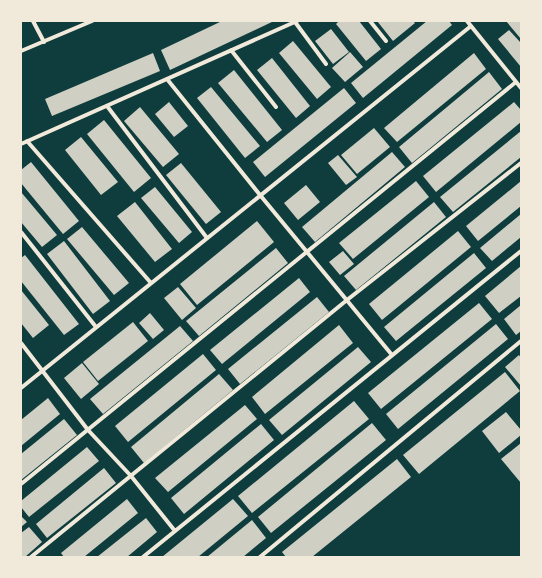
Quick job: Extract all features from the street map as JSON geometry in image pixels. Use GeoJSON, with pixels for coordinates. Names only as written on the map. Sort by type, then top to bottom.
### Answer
{"type":"FeatureCollection","features":[{"type":"Feature","properties":{"kind":"street"},"geometry":{"type":"LineString","coordinates":[[33,21],[44,42]]}},
{"type":"Feature","properties":{"kind":"street"},"geometry":{"type":"LineString","coordinates":[[21,52],[92,21]]}},
{"type":"Feature","properties":{"kind":"street"},"geometry":{"type":"LineString","coordinates":[[370,21],[386,41]]}},
{"type":"Feature","properties":{"kind":"street"},"geometry":{"type":"LineString","coordinates":[[467,21],[521,88]]}},
{"type":"Feature","properties":{"kind":"street"},"geometry":{"type":"LineString","coordinates":[[21,144],[296,22],[326,64]]}},
{"type":"Feature","properties":{"kind":"street"},"geometry":{"type":"LineString","coordinates":[[21,388],[471,26]]}},
{"type":"Feature","properties":{"kind":"street"},"geometry":{"type":"LineString","coordinates":[[231,50],[276,107]]}},
{"type":"Feature","properties":{"kind":"street"},"geometry":{"type":"LineString","coordinates":[[168,79],[260,195],[392,355]]}},
{"type":"Feature","properties":{"kind":"street"},"geometry":{"type":"LineString","coordinates":[[21,484],[516,82]]}},
{"type":"Feature","properties":{"kind":"street"},"geometry":{"type":"LineString","coordinates":[[107,106],[207,238]]}},
{"type":"Feature","properties":{"kind":"street"},"geometry":{"type":"LineString","coordinates":[[27,141],[151,283]]}},
{"type":"Feature","properties":{"kind":"street"},"geometry":{"type":"LineString","coordinates":[[31,557],[347,300],[521,163]]}},
{"type":"Feature","properties":{"kind":"street"},"geometry":{"type":"LineString","coordinates":[[21,232],[96,327]]}},
{"type":"Feature","properties":{"kind":"street"},"geometry":{"type":"LineString","coordinates":[[143,557],[521,251]]}},
{"type":"Feature","properties":{"kind":"street"},"geometry":{"type":"LineString","coordinates":[[260,557],[521,341]]}},
{"type":"Feature","properties":{"kind":"street"},"geometry":{"type":"LineString","coordinates":[[21,343],[88,430],[131,476],[175,531]]}},
{"type":"Feature","properties":{"kind":"building"},"geometry":{"type":"Polygon","coordinates":[[[222,21],[274,21],[170,70],[161,50],[222,21]]]}},
{"type":"Feature","properties":{"kind":"building"},"geometry":{"type":"Polygon","coordinates":[[[339,21],[359,21],[381,49],[366,61],[336,24],[339,21]]]}},
{"type":"Feature","properties":{"kind":"building"},"geometry":{"type":"Polygon","coordinates":[[[377,21],[413,21],[415,23],[393,41],[377,21]]]}},
{"type":"Feature","properties":{"kind":"building"},"geometry":{"type":"Polygon","coordinates":[[[427,21],[449,21],[452,25],[363,98],[351,83],[427,21]]]}},
{"type":"Feature","properties":{"kind":"building"},"geometry":{"type":"Polygon","coordinates":[[[506,21],[521,21],[521,39],[506,21]]]}},
{"type":"Feature","properties":{"kind":"building"},"geometry":{"type":"Polygon","coordinates":[[[331,29],[349,52],[333,64],[315,41],[331,29]]]}},
{"type":"Feature","properties":{"kind":"building"},"geometry":{"type":"Polygon","coordinates":[[[509,30],[521,43],[521,67],[498,39],[509,30]]]}},
{"type":"Feature","properties":{"kind":"building"},"geometry":{"type":"Polygon","coordinates":[[[293,41],[331,87],[317,99],[279,53],[293,41]]]}},
{"type":"Feature","properties":{"kind":"building"},"geometry":{"type":"Polygon","coordinates":[[[350,52],[363,67],[345,82],[332,68],[350,52]]]}},
{"type":"Feature","properties":{"kind":"building"},"geometry":{"type":"Polygon","coordinates":[[[153,53],[160,71],[52,116],[45,99],[153,53]]]}},
{"type":"Feature","properties":{"kind":"building"},"geometry":{"type":"Polygon","coordinates":[[[474,53],[486,69],[397,142],[384,128],[474,53]]]}},
{"type":"Feature","properties":{"kind":"building"},"geometry":{"type":"Polygon","coordinates":[[[272,58],[310,106],[296,118],[257,70],[272,58]]]}},
{"type":"Feature","properties":{"kind":"building"},"geometry":{"type":"Polygon","coordinates":[[[234,70],[282,130],[267,142],[218,83],[234,70]]]}},
{"type":"Feature","properties":{"kind":"building"},"geometry":{"type":"Polygon","coordinates":[[[489,72],[502,89],[412,163],[399,147],[489,72]]]}},
{"type":"Feature","properties":{"kind":"building"},"geometry":{"type":"Polygon","coordinates":[[[211,87],[260,146],[245,158],[197,98],[211,87]]]}},
{"type":"Feature","properties":{"kind":"building"},"geometry":{"type":"Polygon","coordinates":[[[344,88],[356,103],[265,177],[253,162],[344,88]]]}},
{"type":"Feature","properties":{"kind":"building"},"geometry":{"type":"Polygon","coordinates":[[[169,102],[188,126],[174,137],[155,114],[169,102]]]}},
{"type":"Feature","properties":{"kind":"building"},"geometry":{"type":"Polygon","coordinates":[[[514,102],[521,110],[521,122],[436,192],[423,176],[514,102]]]}},
{"type":"Feature","properties":{"kind":"building"},"geometry":{"type":"Polygon","coordinates":[[[140,107],[179,154],[163,167],[124,121],[140,107]]]}},
{"type":"Feature","properties":{"kind":"building"},"geometry":{"type":"Polygon","coordinates":[[[104,120],[151,178],[134,192],[87,134],[104,120]]]}},
{"type":"Feature","properties":{"kind":"building"},"geometry":{"type":"Polygon","coordinates":[[[374,128],[390,147],[357,174],[341,155],[374,128]]]}},
{"type":"Feature","properties":{"kind":"building"},"geometry":{"type":"Polygon","coordinates":[[[521,131],[521,157],[453,212],[440,197],[521,131]]]}},
{"type":"Feature","properties":{"kind":"building"},"geometry":{"type":"Polygon","coordinates":[[[81,137],[118,182],[101,195],[65,150],[81,137]]]}},
{"type":"Feature","properties":{"kind":"building"},"geometry":{"type":"Polygon","coordinates":[[[392,152],[405,167],[315,242],[302,227],[392,152]]]}},
{"type":"Feature","properties":{"kind":"building"},"geometry":{"type":"Polygon","coordinates":[[[338,155],[357,177],[346,185],[328,163],[338,155]]]}},
{"type":"Feature","properties":{"kind":"building"},"geometry":{"type":"Polygon","coordinates":[[[31,162],[79,221],[63,234],[21,183],[21,170],[31,162]]]}},
{"type":"Feature","properties":{"kind":"building"},"geometry":{"type":"Polygon","coordinates":[[[181,163],[221,212],[206,224],[166,175],[181,163]]]}},
{"type":"Feature","properties":{"kind":"building"},"geometry":{"type":"Polygon","coordinates":[[[416,181],[429,197],[353,259],[339,243],[416,181]]]}},
{"type":"Feature","properties":{"kind":"building"},"geometry":{"type":"Polygon","coordinates":[[[521,181],[521,206],[478,241],[466,226],[521,181]]]}},
{"type":"Feature","properties":{"kind":"building"},"geometry":{"type":"Polygon","coordinates":[[[306,185],[320,202],[298,220],[284,203],[306,185]]]}},
{"type":"Feature","properties":{"kind":"building"},"geometry":{"type":"Polygon","coordinates":[[[155,187],[192,232],[179,243],[141,198],[155,187]]]}},
{"type":"Feature","properties":{"kind":"building"},"geometry":{"type":"Polygon","coordinates":[[[21,192],[57,235],[42,247],[21,222],[21,192]]]}},
{"type":"Feature","properties":{"kind":"building"},"geometry":{"type":"Polygon","coordinates":[[[135,202],[172,249],[155,262],[117,216],[135,202]]]}},
{"type":"Feature","properties":{"kind":"building"},"geometry":{"type":"Polygon","coordinates":[[[434,202],[446,217],[356,290],[344,276],[434,202]]]}},
{"type":"Feature","properties":{"kind":"building"},"geometry":{"type":"Polygon","coordinates":[[[521,214],[521,237],[492,261],[480,248],[521,214]]]}},
{"type":"Feature","properties":{"kind":"building"},"geometry":{"type":"Polygon","coordinates":[[[257,221],[274,242],[197,305],[180,284],[257,221]]]}},
{"type":"Feature","properties":{"kind":"building"},"geometry":{"type":"Polygon","coordinates":[[[82,227],[129,283],[114,295],[67,239],[82,227]]]}},
{"type":"Feature","properties":{"kind":"building"},"geometry":{"type":"Polygon","coordinates":[[[458,231],[471,247],[382,320],[369,304],[458,231]]]}},
{"type":"Feature","properties":{"kind":"building"},"geometry":{"type":"Polygon","coordinates":[[[64,241],[110,301],[93,314],[47,254],[64,241]]]}},
{"type":"Feature","properties":{"kind":"building"},"geometry":{"type":"Polygon","coordinates":[[[276,248],[288,263],[199,336],[186,321],[276,248]]]}},
{"type":"Feature","properties":{"kind":"building"},"geometry":{"type":"Polygon","coordinates":[[[343,251],[354,264],[340,275],[329,262],[343,251]]]}},
{"type":"Feature","properties":{"kind":"building"},"geometry":{"type":"Polygon","coordinates":[[[474,253],[486,268],[396,341],[384,327],[474,253]]]}},
{"type":"Feature","properties":{"kind":"building"},"geometry":{"type":"Polygon","coordinates":[[[25,255],[79,324],[64,335],[21,281],[21,258],[25,255]]]}},
{"type":"Feature","properties":{"kind":"building"},"geometry":{"type":"Polygon","coordinates":[[[521,266],[521,296],[499,313],[485,296],[521,266]]]}},
{"type":"Feature","properties":{"kind":"building"},"geometry":{"type":"Polygon","coordinates":[[[299,278],[310,292],[222,364],[210,350],[299,278]]]}},
{"type":"Feature","properties":{"kind":"building"},"geometry":{"type":"Polygon","coordinates":[[[178,287],[196,308],[182,320],[164,298],[178,287]]]}},
{"type":"Feature","properties":{"kind":"building"},"geometry":{"type":"Polygon","coordinates":[[[21,290],[49,325],[33,338],[21,323],[21,290]]]}},
{"type":"Feature","properties":{"kind":"building"},"geometry":{"type":"Polygon","coordinates":[[[317,297],[329,312],[240,384],[228,369],[317,297]]]}},
{"type":"Feature","properties":{"kind":"building"},"geometry":{"type":"Polygon","coordinates":[[[479,303],[492,319],[381,409],[368,393],[479,303]]]}},
{"type":"Feature","properties":{"kind":"building"},"geometry":{"type":"Polygon","coordinates":[[[521,305],[521,331],[516,335],[504,319],[521,305]]]}},
{"type":"Feature","properties":{"kind":"building"},"geometry":{"type":"Polygon","coordinates":[[[150,313],[164,330],[153,339],[139,323],[150,313]]]}},
{"type":"Feature","properties":{"kind":"building"},"geometry":{"type":"Polygon","coordinates":[[[133,322],[148,341],[98,381],[83,362],[133,322]]]}},
{"type":"Feature","properties":{"kind":"building"},"geometry":{"type":"Polygon","coordinates":[[[496,324],[508,339],[398,429],[386,414],[496,324]]]}},
{"type":"Feature","properties":{"kind":"building"},"geometry":{"type":"Polygon","coordinates":[[[339,325],[353,343],[265,414],[252,397],[339,325]]]}},
{"type":"Feature","properties":{"kind":"building"},"geometry":{"type":"Polygon","coordinates":[[[180,326],[193,341],[103,414],[90,399],[180,326]]]}},
{"type":"Feature","properties":{"kind":"building"},"geometry":{"type":"Polygon","coordinates":[[[358,347],[371,362],[282,435],[269,420],[358,347]]]}},
{"type":"Feature","properties":{"kind":"building"},"geometry":{"type":"Polygon","coordinates":[[[203,354],[216,370],[128,442],[115,426],[203,354]]]}},
{"type":"Feature","properties":{"kind":"building"},"geometry":{"type":"Polygon","coordinates":[[[519,355],[521,358],[521,386],[505,367],[519,355]]]}},
{"type":"Feature","properties":{"kind":"building"},"geometry":{"type":"Polygon","coordinates":[[[82,363],[99,384],[81,399],[64,378],[82,363]]]}},
{"type":"Feature","properties":{"kind":"building"},"geometry":{"type":"Polygon","coordinates":[[[505,372],[520,391],[419,474],[403,455],[505,372]]]}},
{"type":"Feature","properties":{"kind":"building"},"geometry":{"type":"Polygon","coordinates":[[[219,374],[233,390],[144,463],[131,447],[219,374]]]}},
{"type":"Feature","properties":{"kind":"building"},"geometry":{"type":"Polygon","coordinates":[[[48,398],[60,414],[21,446],[21,420],[48,398]]]}},
{"type":"Feature","properties":{"kind":"building"},"geometry":{"type":"Polygon","coordinates":[[[354,401],[369,419],[252,513],[238,496],[354,401]]]}},
{"type":"Feature","properties":{"kind":"building"},"geometry":{"type":"Polygon","coordinates":[[[245,405],[257,419],[168,492],[155,478],[245,405]]]}},
{"type":"Feature","properties":{"kind":"building"},"geometry":{"type":"Polygon","coordinates":[[[506,412],[521,430],[521,435],[499,453],[482,431],[506,412]]]}},
{"type":"Feature","properties":{"kind":"building"},"geometry":{"type":"Polygon","coordinates":[[[64,419],[77,435],[21,480],[21,454],[64,419]]]}},
{"type":"Feature","properties":{"kind":"building"},"geometry":{"type":"Polygon","coordinates":[[[372,423],[386,440],[271,533],[258,517],[372,423]]]}},
{"type":"Feature","properties":{"kind":"building"},"geometry":{"type":"Polygon","coordinates":[[[261,424],[274,440],[184,514],[171,498],[261,424]]]}},
{"type":"Feature","properties":{"kind":"building"},"geometry":{"type":"Polygon","coordinates":[[[521,443],[521,483],[501,459],[521,443]]]}},
{"type":"Feature","properties":{"kind":"building"},"geometry":{"type":"Polygon","coordinates":[[[87,447],[99,461],[29,517],[21,507],[21,501],[87,447]]]}},
{"type":"Feature","properties":{"kind":"building"},"geometry":{"type":"Polygon","coordinates":[[[397,459],[411,477],[312,557],[286,557],[282,552],[397,459]]]}},
{"type":"Feature","properties":{"kind":"building"},"geometry":{"type":"Polygon","coordinates":[[[104,468],[116,483],[47,538],[36,524],[104,468]]]}},
{"type":"Feature","properties":{"kind":"building"},"geometry":{"type":"Polygon","coordinates":[[[127,499],[138,513],[84,557],[64,557],[61,553],[127,499]]]}},
{"type":"Feature","properties":{"kind":"building"},"geometry":{"type":"Polygon","coordinates":[[[233,499],[248,516],[198,557],[162,557],[233,499]]]}},
{"type":"Feature","properties":{"kind":"building"},"geometry":{"type":"Polygon","coordinates":[[[21,516],[27,522],[21,527],[21,516]]]}},
{"type":"Feature","properties":{"kind":"building"},"geometry":{"type":"Polygon","coordinates":[[[146,518],[157,532],[127,557],[97,557],[146,518]]]}},
{"type":"Feature","properties":{"kind":"building"},"geometry":{"type":"Polygon","coordinates":[[[252,520],[266,538],[243,557],[207,557],[252,520]]]}},
{"type":"Feature","properties":{"kind":"building"},"geometry":{"type":"Polygon","coordinates":[[[29,527],[42,542],[25,557],[21,557],[21,533],[29,527]]]}}]}
